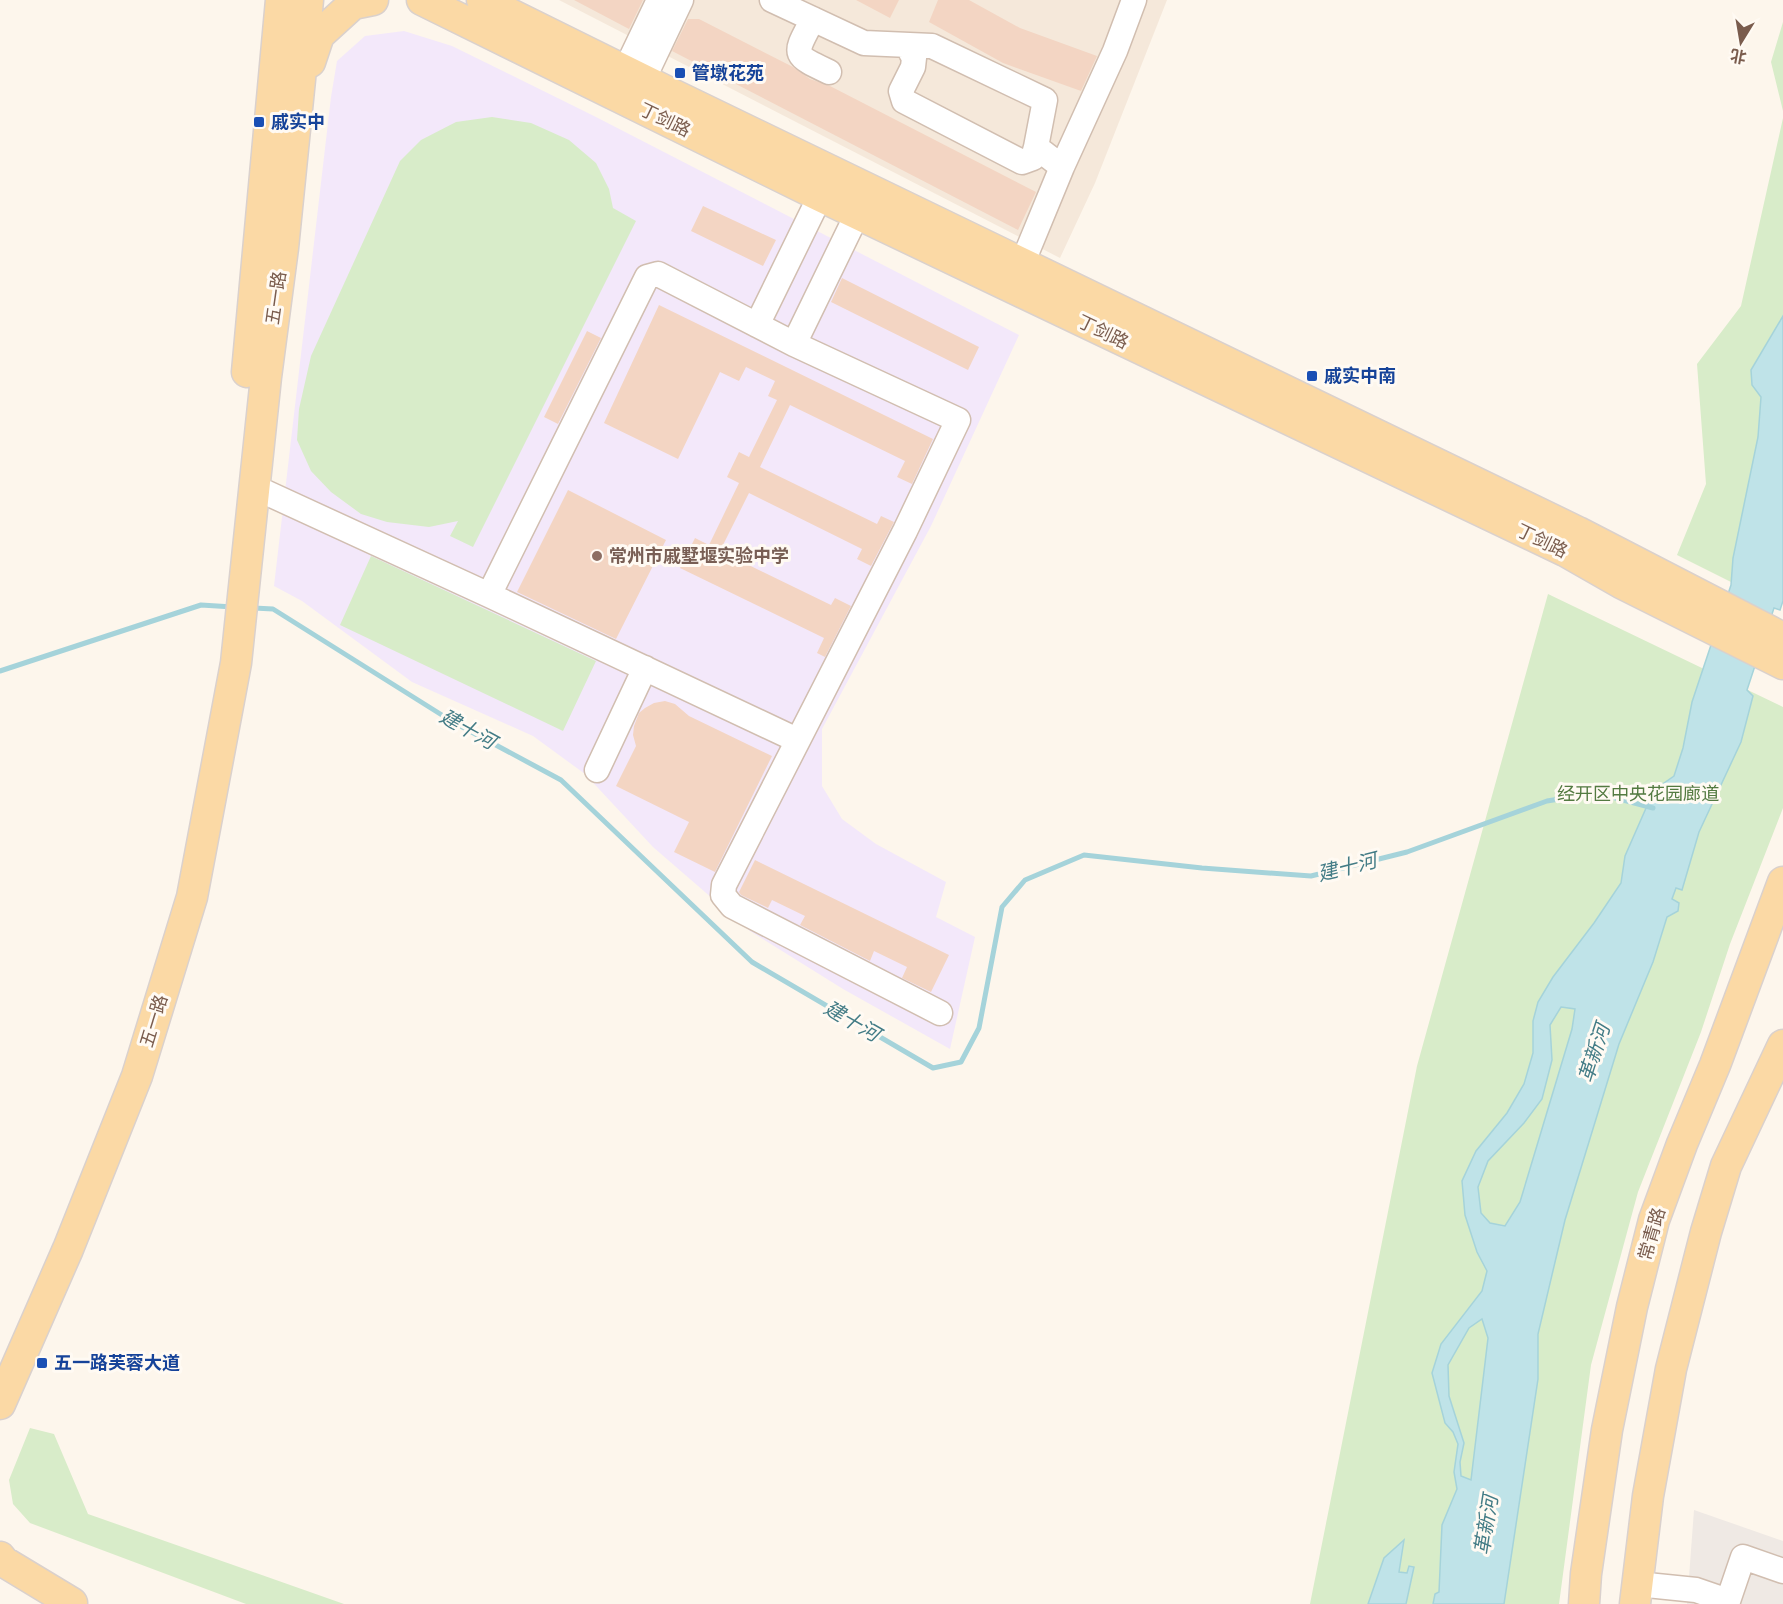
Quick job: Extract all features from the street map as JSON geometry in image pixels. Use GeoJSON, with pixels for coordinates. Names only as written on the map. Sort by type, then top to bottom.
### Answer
{"type":"FeatureCollection","features":[{"type":"Feature","properties":{"kind":"main road","name":"五一路"},"geometry":{"type":"LineString","coordinates":[[0,1404],[68,1249],[137,1076],[192,897],[236,663],[234,607],[263,181],[281,0]]}},
{"type":"Feature","properties":{"kind":"main road","name":"五一路"},"geometry":{"type":"LineString","coordinates":[[0,1356],[54,1235],[122,1070],[179,884],[222,650],[234,607],[254,487],[284,248],[308,0]]}},
{"type":"Feature","properties":{"kind":"main road"},"geometry":{"type":"LineString","coordinates":[[299,93],[319,35],[353,4],[373,0]]}},
{"type":"Feature","properties":{"kind":"main road","name":"丁剑路"},"geometry":{"type":"LineString","coordinates":[[482,0],[634,75],[826,184]]}},
{"type":"Feature","properties":{"kind":"main road","name":"丁剑路"},"geometry":{"type":"LineString","coordinates":[[421,2],[826,184],[1565,551],[1621,583],[1711,615]]}},
{"type":"Feature","properties":{"kind":"main road","name":"丁剑路"},"geometry":{"type":"LineString","coordinates":[[863,202],[1022,264],[1578,532],[1711,615],[1781,654]]}},
{"type":"Feature","properties":{"kind":"main road","name":"常青路"},"geometry":{"type":"LineString","coordinates":[[1584,1604],[1607,1430],[1632,1307],[1654,1220],[1783,882]]}},
{"type":"Feature","properties":{"kind":"main road"},"geometry":{"type":"LineString","coordinates":[[1636,1594],[1648,1496],[1671,1369],[1706,1232],[1726,1166],[1783,1045]]}},
{"type":"Feature","properties":{"kind":"main road"},"geometry":{"type":"LineString","coordinates":[[0,1557],[4,1562],[74,1603]]}},
{"type":"Feature","properties":{"kind":"main road"},"geometry":{"type":"LineString","coordinates":[[0,1578],[74,1603]]}},
{"type":"Feature","properties":{"kind":"lane"},"geometry":{"type":"LineString","coordinates":[[634,75],[659,0]]}},
{"type":"Feature","properties":{"kind":"lane"},"geometry":{"type":"LineString","coordinates":[[634,75],[681,0]]}},
{"type":"Feature","properties":{"kind":"lane"},"geometry":{"type":"LineString","coordinates":[[772,0],[864,43],[932,46],[1044,100],[1033,158],[1022,162],[904,101],[901,91],[913,67],[914,58],[907,45]]}},
{"type":"Feature","properties":{"kind":"lane"},"geometry":{"type":"LineString","coordinates":[[1022,264],[1062,167],[1115,51],[1134,0]]}},
{"type":"Feature","properties":{"kind":"lane"},"geometry":{"type":"LineString","coordinates":[[813,19],[800,44],[799,52],[803,60],[829,72]]}},
{"type":"Feature","properties":{"kind":"lane"},"geometry":{"type":"LineString","coordinates":[[1036,147],[1062,167]]}},
{"type":"Feature","properties":{"kind":"lane"},"geometry":{"type":"LineString","coordinates":[[757,325],[826,184]]}},
{"type":"Feature","properties":{"kind":"lane"},"geometry":{"type":"LineString","coordinates":[[794,344],[863,202]]}},
{"type":"Feature","properties":{"kind":"lane"},"geometry":{"type":"LineString","coordinates":[[489,595],[647,277],[658,274],[794,344],[958,420],[905,531],[724,885],[723,895],[732,906],[940,1012]]}},
{"type":"Feature","properties":{"kind":"lane"},"geometry":{"type":"LineString","coordinates":[[254,487],[797,740]]}},
{"type":"Feature","properties":{"kind":"lane"},"geometry":{"type":"LineString","coordinates":[[597,770],[645,668]]}},
{"type":"Feature","properties":{"kind":"lane"},"geometry":{"type":"LineString","coordinates":[[1636,1594],[1696,1590],[1728,1603],[1743,1557],[1783,1571]]}},
{"type":"Feature","properties":{"kind":"shaded area","name":"管墩花苑"},"geometry":{"type":"Polygon","coordinates":[[[559,0],[1167,0],[1095,183],[1060,258],[559,0]]]}},
{"type":"Feature","properties":{"kind":"shaded area","name":"常州市戚墅堰实验中学"},"geometry":{"type":"Polygon","coordinates":[[[404,31],[452,46],[594,116],[1019,335],[931,526],[822,729],[822,786],[842,819],[876,844],[946,882],[936,917],[975,937],[950,1049],[843,989],[750,931],[653,847],[585,774],[533,736],[412,682],[302,601],[274,586],[337,61],[365,36],[404,31]]]}},
{"type":"Feature","properties":{"kind":"shaded area"},"geometry":{"type":"Polygon","coordinates":[[[1694,1510],[1783,1541],[1783,1604],[1687,1604],[1694,1510]]]}},
{"type":"Feature","properties":{"kind":"green space"},"geometry":{"type":"Polygon","coordinates":[[[1783,22],[1783,111],[1771,62],[1783,22]]]}},
{"type":"Feature","properties":{"kind":"green space"},"geometry":{"type":"Polygon","coordinates":[[[492,117],[531,123],[569,140],[596,163],[609,189],[613,208],[636,221],[473,547],[450,536],[458,521],[429,527],[387,522],[361,514],[331,492],[311,471],[297,440],[299,409],[311,356],[400,161],[421,140],[456,122],[492,117]]]}},
{"type":"Feature","properties":{"kind":"green space"},"geometry":{"type":"Polygon","coordinates":[[[1783,118],[1783,470],[1753,593],[1677,555],[1706,484],[1697,364],[1741,306],[1783,118]]]}},
{"type":"Feature","properties":{"kind":"green space"},"geometry":{"type":"Polygon","coordinates":[[[371,556],[596,661],[563,731],[340,625],[371,556]]]}},
{"type":"Feature","properties":{"kind":"green space","name":"经开区中央花园廊道"},"geometry":{"type":"Polygon","coordinates":[[[1548,594],[1783,707],[1783,808],[1730,944],[1701,1032],[1638,1192],[1591,1365],[1559,1604],[1310,1604],[1417,1066],[1548,594]]]}},
{"type":"Feature","properties":{"kind":"green space"},"geometry":{"type":"Polygon","coordinates":[[[30,1428],[54,1434],[88,1514],[344,1604],[246,1604],[30,1523],[13,1504],[9,1480],[30,1428]]]}},
{"type":"Feature","properties":{"kind":"water","name":"革新河"},"geometry":{"type":"Polygon","coordinates":[[[1783,316],[1783,601],[1780,610],[1774,608],[1747,690],[1753,696],[1741,742],[1699,832],[1682,890],[1676,888],[1672,899],[1679,903],[1678,911],[1667,917],[1653,962],[1619,1044],[1565,1220],[1538,1334],[1538,1379],[1504,1604],[1433,1604],[1435,1594],[1439,1592],[1442,1525],[1457,1489],[1454,1472],[1458,1444],[1453,1432],[1445,1423],[1432,1373],[1441,1344],[1482,1291],[1487,1271],[1477,1252],[1465,1215],[1462,1181],[1476,1151],[1507,1113],[1524,1084],[1533,1053],[1533,1021],[1538,1002],[1553,977],[1621,883],[1625,856],[1654,790],[1674,776],[1683,748],[1692,702],[1731,585],[1733,558],[1758,437],[1761,397],[1752,385],[1751,370],[1783,316]],[[1561,1007],[1550,1025],[1552,1060],[1542,1099],[1524,1123],[1488,1161],[1478,1187],[1481,1213],[1490,1223],[1505,1226],[1520,1202],[1572,1029],[1575,1009],[1561,1007]],[[1482,1319],[1469,1328],[1448,1365],[1449,1396],[1464,1443],[1460,1462],[1461,1476],[1471,1480],[1488,1338],[1482,1319]]]}},
{"type":"Feature","properties":{"kind":"water"},"geometry":{"type":"Polygon","coordinates":[[[1404,1540],[1399,1572],[1407,1573],[1409,1566],[1414,1567],[1406,1604],[1368,1604],[1384,1558],[1404,1540]]]}},
{"type":"Feature","properties":{"kind":"building"},"geometry":{"type":"Polygon","coordinates":[[[574,0],[643,0],[629,29],[574,0]]]}},
{"type":"Feature","properties":{"kind":"building"},"geometry":{"type":"Polygon","coordinates":[[[856,0],[899,0],[890,18],[856,0]]]}},
{"type":"Feature","properties":{"kind":"building"},"geometry":{"type":"Polygon","coordinates":[[[938,0],[969,0],[1020,28],[1097,56],[1081,91],[1003,63],[929,22],[938,0]]]}},
{"type":"Feature","properties":{"kind":"building"},"geometry":{"type":"Polygon","coordinates":[[[688,19],[699,19],[793,67],[810,79],[830,86],[1036,192],[1018,230],[672,51],[688,19]]]}},
{"type":"Feature","properties":{"kind":"building"},"geometry":{"type":"Polygon","coordinates":[[[703,206],[776,240],[763,266],[691,231],[703,206]]]}},
{"type":"Feature","properties":{"kind":"building"},"geometry":{"type":"Polygon","coordinates":[[[842,278],[979,347],[968,370],[831,302],[842,278]]]}},
{"type":"Feature","properties":{"kind":"building"},"geometry":{"type":"Polygon","coordinates":[[[659,305],[933,439],[912,484],[897,477],[905,461],[790,405],[760,467],[877,524],[881,516],[894,522],[871,566],[857,559],[862,549],[749,493],[720,551],[831,605],[835,598],[851,606],[825,657],[817,653],[824,638],[680,568],[695,538],[709,545],[739,483],[727,477],[739,452],[749,457],[777,400],[768,396],[775,381],[746,367],[739,381],[720,372],[678,459],[604,423],[659,305]]]}},
{"type":"Feature","properties":{"kind":"building"},"geometry":{"type":"Polygon","coordinates":[[[587,331],[601,338],[558,424],[544,417],[587,331]]]}},
{"type":"Feature","properties":{"kind":"building"},"geometry":{"type":"Polygon","coordinates":[[[568,490],[666,540],[616,639],[517,592],[568,490]]]}},
{"type":"Feature","properties":{"kind":"building"},"geometry":{"type":"Polygon","coordinates":[[[665,701],[675,704],[689,716],[772,756],[715,872],[674,852],[689,822],[616,786],[636,746],[633,735],[639,713],[654,703],[665,701]]]}},
{"type":"Feature","properties":{"kind":"building"},"geometry":{"type":"Polygon","coordinates":[[[755,860],[949,955],[931,992],[902,978],[907,967],[874,951],[870,961],[800,925],[805,916],[772,900],[768,908],[741,895],[739,892],[755,860]]]}},
{"type":"Feature","properties":{"kind":"waterway","name":"建十河"},"geometry":{"type":"LineString","coordinates":[[0,671],[201,605],[233,607]]}},
{"type":"Feature","properties":{"kind":"waterway","name":"建十河"},"geometry":{"type":"LineString","coordinates":[[252,608],[273,609],[453,722],[561,780],[752,962],[933,1068],[961,1062],[979,1028],[1002,907],[1025,880],[1084,855],[1202,868],[1311,876],[1407,852],[1547,801],[1597,793],[1653,808]]}},
{"type":"Feature","properties":{"kind":"place","name":"管墩花苑"},"geometry":{"type":"Point","coordinates":[680,73]}},
{"type":"Feature","properties":{"kind":"place","name":"戚实中"},"geometry":{"type":"Point","coordinates":[259,122]}},
{"type":"Feature","properties":{"kind":"place","name":"戚实中南"},"geometry":{"type":"Point","coordinates":[1312,376]}},
{"type":"Feature","properties":{"kind":"place","name":"常州市戚墅堰实验中学"},"geometry":{"type":"Point","coordinates":[597,556]}},
{"type":"Feature","properties":{"kind":"place","name":"五一路芙蓉大道"},"geometry":{"type":"Point","coordinates":[42,1363]}}]}
